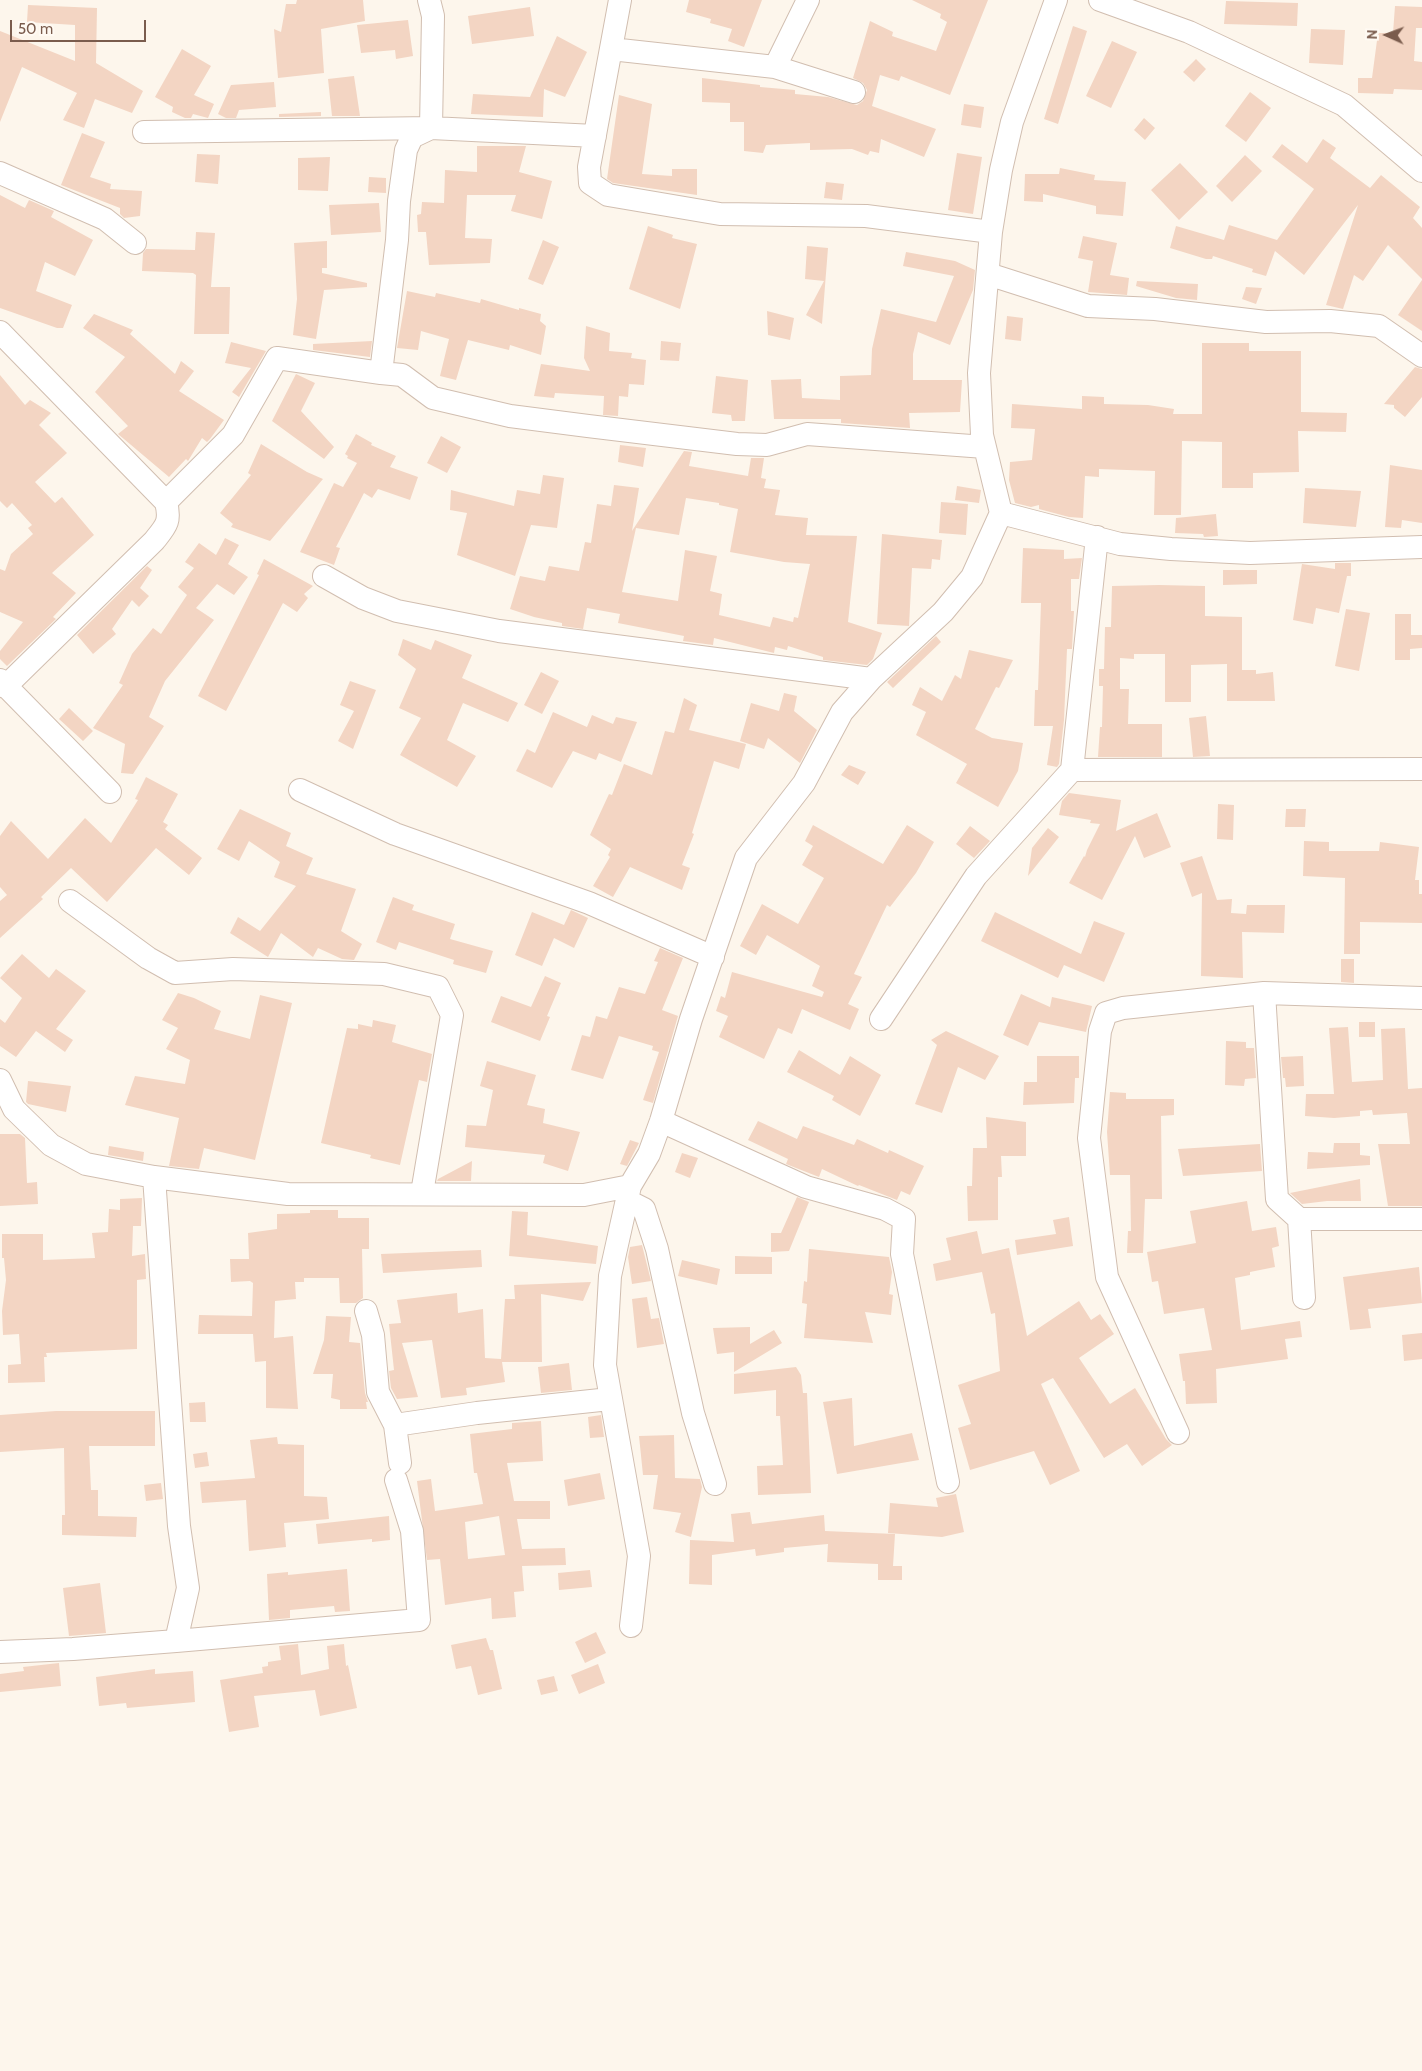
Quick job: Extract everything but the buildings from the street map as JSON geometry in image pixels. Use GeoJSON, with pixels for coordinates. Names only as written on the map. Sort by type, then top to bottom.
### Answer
{"type":"FeatureCollection","features":[{"type":"Feature","properties":{"kind":"street"},"geometry":{"type":"LineString","coordinates":[[429,0],[433,16],[431,128]]}},
{"type":"Feature","properties":{"kind":"street"},"geometry":{"type":"LineString","coordinates":[[620,0],[589,167],[590,183],[608,195],[720,214],[866,216],[991,232]]}},
{"type":"Feature","properties":{"kind":"street"},"geometry":{"type":"LineString","coordinates":[[776,67],[808,0]]}},
{"type":"Feature","properties":{"kind":"street"},"geometry":{"type":"LineString","coordinates":[[631,1626],[639,1556],[605,1365],[610,1276],[629,1194],[649,1154],[661,1121],[691,1019],[746,858],[804,783],[842,712],[871,679],[943,612],[972,577],[1001,513],[985,447],[979,373],[991,232],[1001,170],[1012,122],[1056,0]]}},
{"type":"Feature","properties":{"kind":"street"},"geometry":{"type":"LineString","coordinates":[[1100,0],[1189,32],[1344,105],[1422,171]]}},
{"type":"Feature","properties":{"kind":"street"},"geometry":{"type":"LineString","coordinates":[[611,49],[776,67],[854,92]]}},
{"type":"Feature","properties":{"kind":"street"},"geometry":{"type":"LineString","coordinates":[[381,372],[406,150],[412,137],[431,128]]}},
{"type":"Feature","properties":{"kind":"street"},"geometry":{"type":"LineString","coordinates":[[144,132],[431,128],[595,136]]}},
{"type":"Feature","properties":{"kind":"street"},"geometry":{"type":"LineString","coordinates":[[0,173],[105,220],[135,242]]}},
{"type":"Feature","properties":{"kind":"street"},"geometry":{"type":"LineString","coordinates":[[988,274],[1088,306],[1154,310],[1258,322],[1330,321],[1379,326],[1422,356]]}},
{"type":"Feature","properties":{"kind":"street"},"geometry":{"type":"LineString","coordinates":[[0,332],[166,502],[169,516],[166,527],[154,541],[3,683],[110,792]]}},
{"type":"Feature","properties":{"kind":"street"},"geometry":{"type":"LineString","coordinates":[[166,502],[233,435],[277,358],[402,375],[433,398],[510,416],[737,444],[767,445],[807,434],[985,447]]}},
{"type":"Feature","properties":{"kind":"street"},"geometry":{"type":"LineString","coordinates":[[1001,513],[1120,544],[1250,553],[1422,547]]}},
{"type":"Feature","properties":{"kind":"street"},"geometry":{"type":"LineString","coordinates":[[881,1019],[976,876],[1072,770],[1097,537]]}},
{"type":"Feature","properties":{"kind":"street"},"geometry":{"type":"LineString","coordinates":[[324,576],[363,598],[397,611],[499,631],[871,679]]}},
{"type":"Feature","properties":{"kind":"street"},"geometry":{"type":"LineString","coordinates":[[1072,770],[1422,769]]}},
{"type":"Feature","properties":{"kind":"street"},"geometry":{"type":"LineString","coordinates":[[300,790],[396,834],[589,903],[713,957]]}},
{"type":"Feature","properties":{"kind":"street"},"geometry":{"type":"LineString","coordinates":[[70,901],[148,958],[176,974],[234,969],[384,974],[438,988],[452,1015],[422,1193]]}},
{"type":"Feature","properties":{"kind":"street"},"geometry":{"type":"LineString","coordinates":[[1264,993],[1277,1199],[1299,1219],[1422,1219]]}},
{"type":"Feature","properties":{"kind":"street"},"geometry":{"type":"LineString","coordinates":[[1178,1433],[1108,1277],[1089,1138],[1100,1031],[1106,1013],[1123,1008],[1264,993],[1422,998]]}},
{"type":"Feature","properties":{"kind":"street"},"geometry":{"type":"LineString","coordinates":[[0,1080],[7,1110],[51,1144],[86,1164],[154,1177],[288,1194],[629,1194],[644,1209],[657,1249],[693,1413],[714,1484]]}},
{"type":"Feature","properties":{"kind":"street"},"geometry":{"type":"LineString","coordinates":[[661,1121],[806,1187],[885,1209],[904,1219],[902,1254],[948,1482]]}},
{"type":"Feature","properties":{"kind":"street"},"geometry":{"type":"LineString","coordinates":[[154,1177],[179,1526],[188,1588],[176,1641]]}},
{"type":"Feature","properties":{"kind":"street"},"geometry":{"type":"LineString","coordinates":[[1299,1219],[1304,1298]]}},
{"type":"Feature","properties":{"kind":"street"},"geometry":{"type":"LineString","coordinates":[[0,1652],[73,1650],[419,1620],[412,1531],[398,1471],[395,1425],[378,1392],[373,1335],[366,1311]]}},
{"type":"Feature","properties":{"kind":"street"},"geometry":{"type":"LineString","coordinates":[[395,1425],[478,1412],[610,1399]]}}]}
